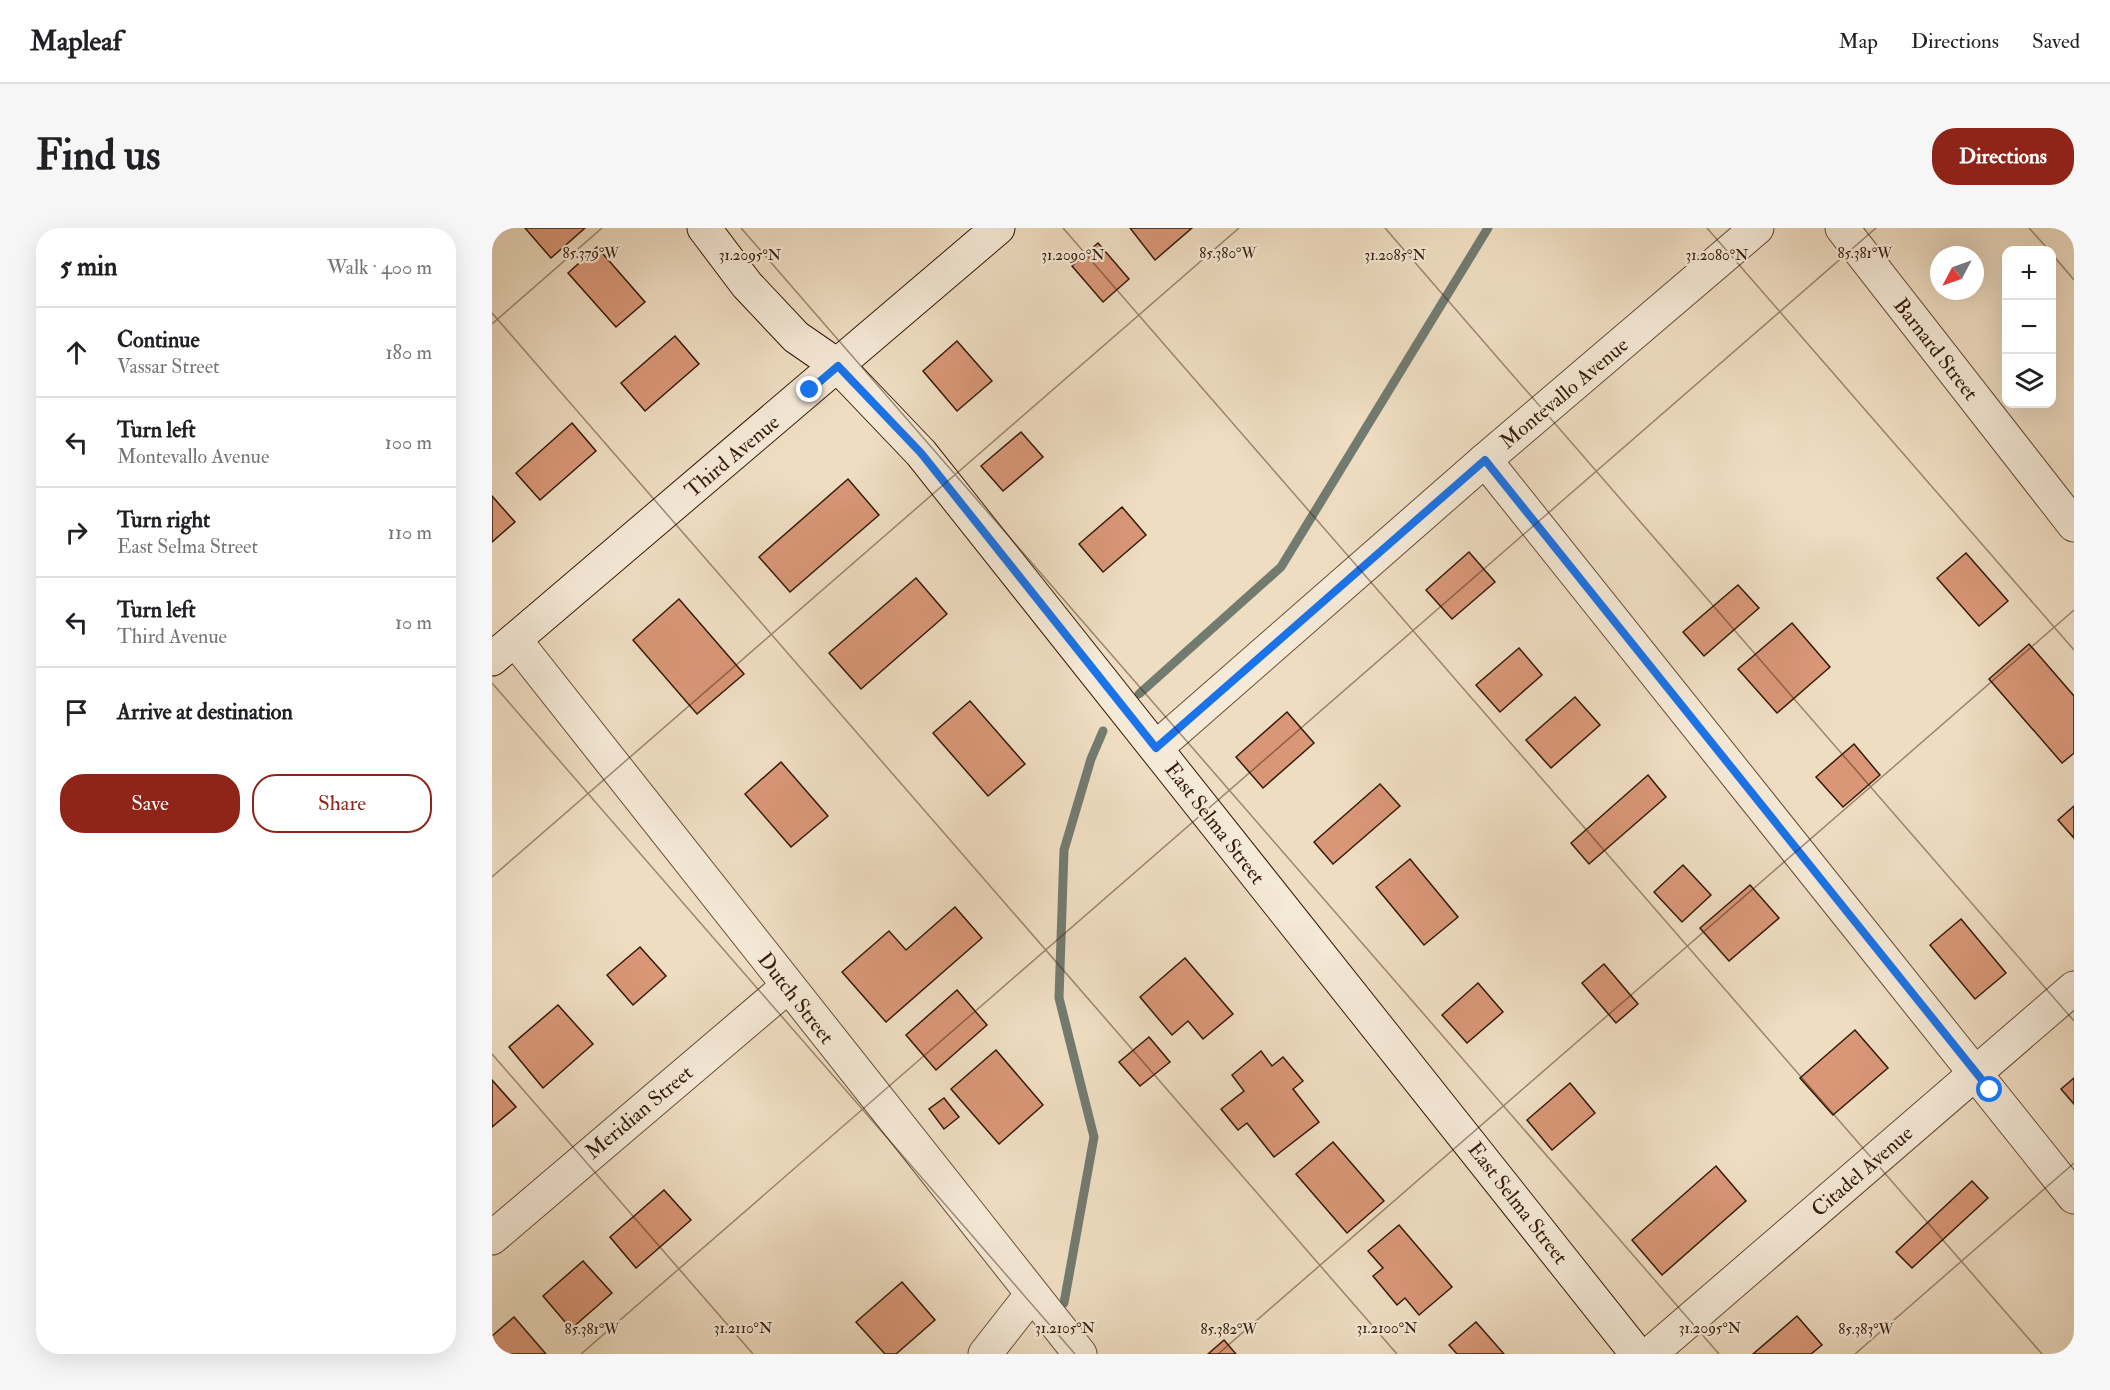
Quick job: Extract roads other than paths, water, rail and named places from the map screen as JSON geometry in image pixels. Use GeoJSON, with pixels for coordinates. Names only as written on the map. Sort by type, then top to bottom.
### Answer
{"type":"FeatureCollection","features":[{"type":"Feature","properties":{"kind":"street","name":"East Selma Street"},"geometry":{"type":"LineString","coordinates":[[704,228],[747,285],[796,337],[838,366],[921,453],[1637,1354]]}},
{"type":"Feature","properties":{"kind":"street","name":"Third Avenue"},"geometry":{"type":"LineString","coordinates":[[503,649],[999,228]]}},
{"type":"Feature","properties":{"kind":"street","name":"Montevallo Avenue"},"geometry":{"type":"LineString","coordinates":[[1156,748],[1485,460],[1757,228]]}},
{"type":"Feature","properties":{"kind":"street","name":"Barnard Street"},"geometry":{"type":"LineString","coordinates":[[1842,228],[2074,525]]}},
{"type":"Feature","properties":{"kind":"street"},"geometry":{"type":"LineString","coordinates":[[1485,460],[2074,1197]]}},
{"type":"Feature","properties":{"kind":"street","name":"Dutch Street"},"geometry":{"type":"LineString","coordinates":[[503,649],[787,987],[1080,1354]]}},
{"type":"Feature","properties":{"kind":"street","name":"Meridian Street"},"geometry":{"type":"LineString","coordinates":[[492,1238],[787,987]]}},
{"type":"Feature","properties":{"kind":"street","name":"Citadel Avenue"},"geometry":{"type":"LineString","coordinates":[[1650,1354],[2074,988]]}},
{"type":"Feature","properties":{"kind":"street"},"geometry":{"type":"LineString","coordinates":[[985,1354],[1032,1294]]}},
{"type":"Feature","properties":{"kind":"waterway"},"geometry":{"type":"LineString","coordinates":[[1139,694],[1281,567],[1488,228]]}},
{"type":"Feature","properties":{"kind":"waterway"},"geometry":{"type":"LineString","coordinates":[[1064,1303],[1094,1137],[1059,998],[1064,850],[1091,759],[1103,731]]}}]}
